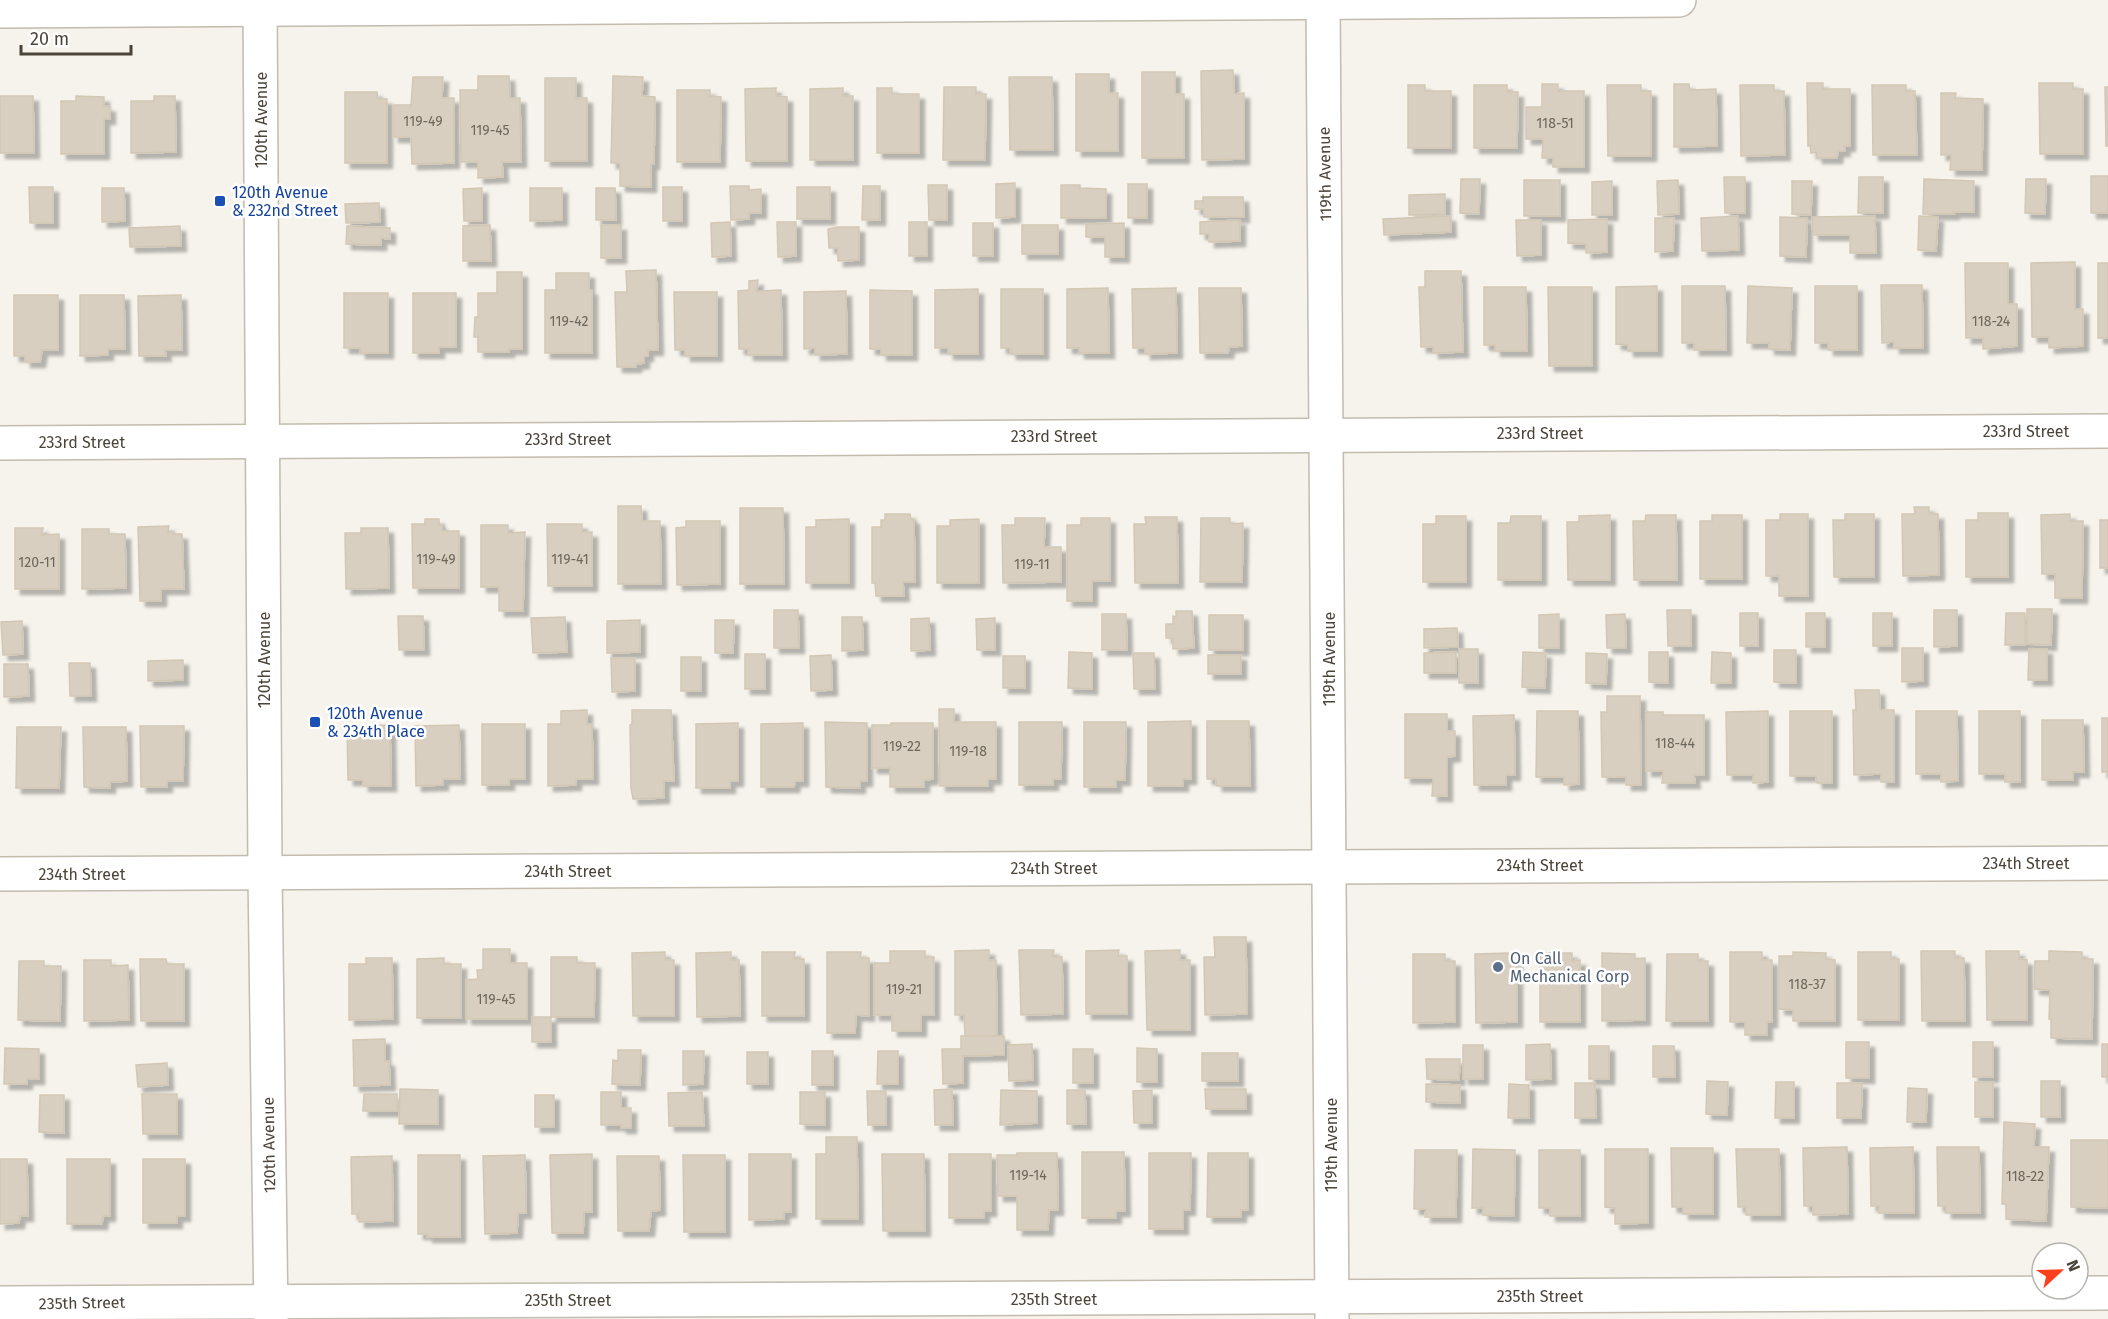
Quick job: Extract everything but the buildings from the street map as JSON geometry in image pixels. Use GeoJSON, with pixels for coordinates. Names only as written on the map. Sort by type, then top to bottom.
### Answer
{"type":"FeatureCollection","features":[{"type":"Feature","properties":{"kind":"street"},"geometry":{"type":"LineString","coordinates":[[0,11],[260,4],[1679,0]]}},
{"type":"Feature","properties":{"kind":"street","name":"119th Avenue"},"geometry":{"type":"LineString","coordinates":[[1323,1],[1332,1308]]}},
{"type":"Feature","properties":{"kind":"street","name":"120th Avenue"},"geometry":{"type":"LineString","coordinates":[[260,4],[265,873],[271,1310]]}},
{"type":"Feature","properties":{"kind":"street","name":"233rd Street"},"geometry":{"type":"LineString","coordinates":[[0,443],[2108,431]]}},
{"type":"Feature","properties":{"kind":"street","name":"234th Street"},"geometry":{"type":"LineString","coordinates":[[0,874],[2108,862]]}},
{"type":"Feature","properties":{"kind":"street","name":"235th Street"},"geometry":{"type":"LineString","coordinates":[[0,1303],[271,1310],[1332,1308],[2108,1293]]}},
{"type":"Feature","properties":{"kind":"place","name":"120th Avenue & 232nd Street"},"geometry":{"type":"Point","coordinates":[220,201]}},
{"type":"Feature","properties":{"kind":"place","name":"120th Avenue & 234th Place"},"geometry":{"type":"Point","coordinates":[315,722]}},
{"type":"Feature","properties":{"kind":"place","name":"On Call Mechanical Corp"},"geometry":{"type":"Point","coordinates":[1498,967]}}]}
